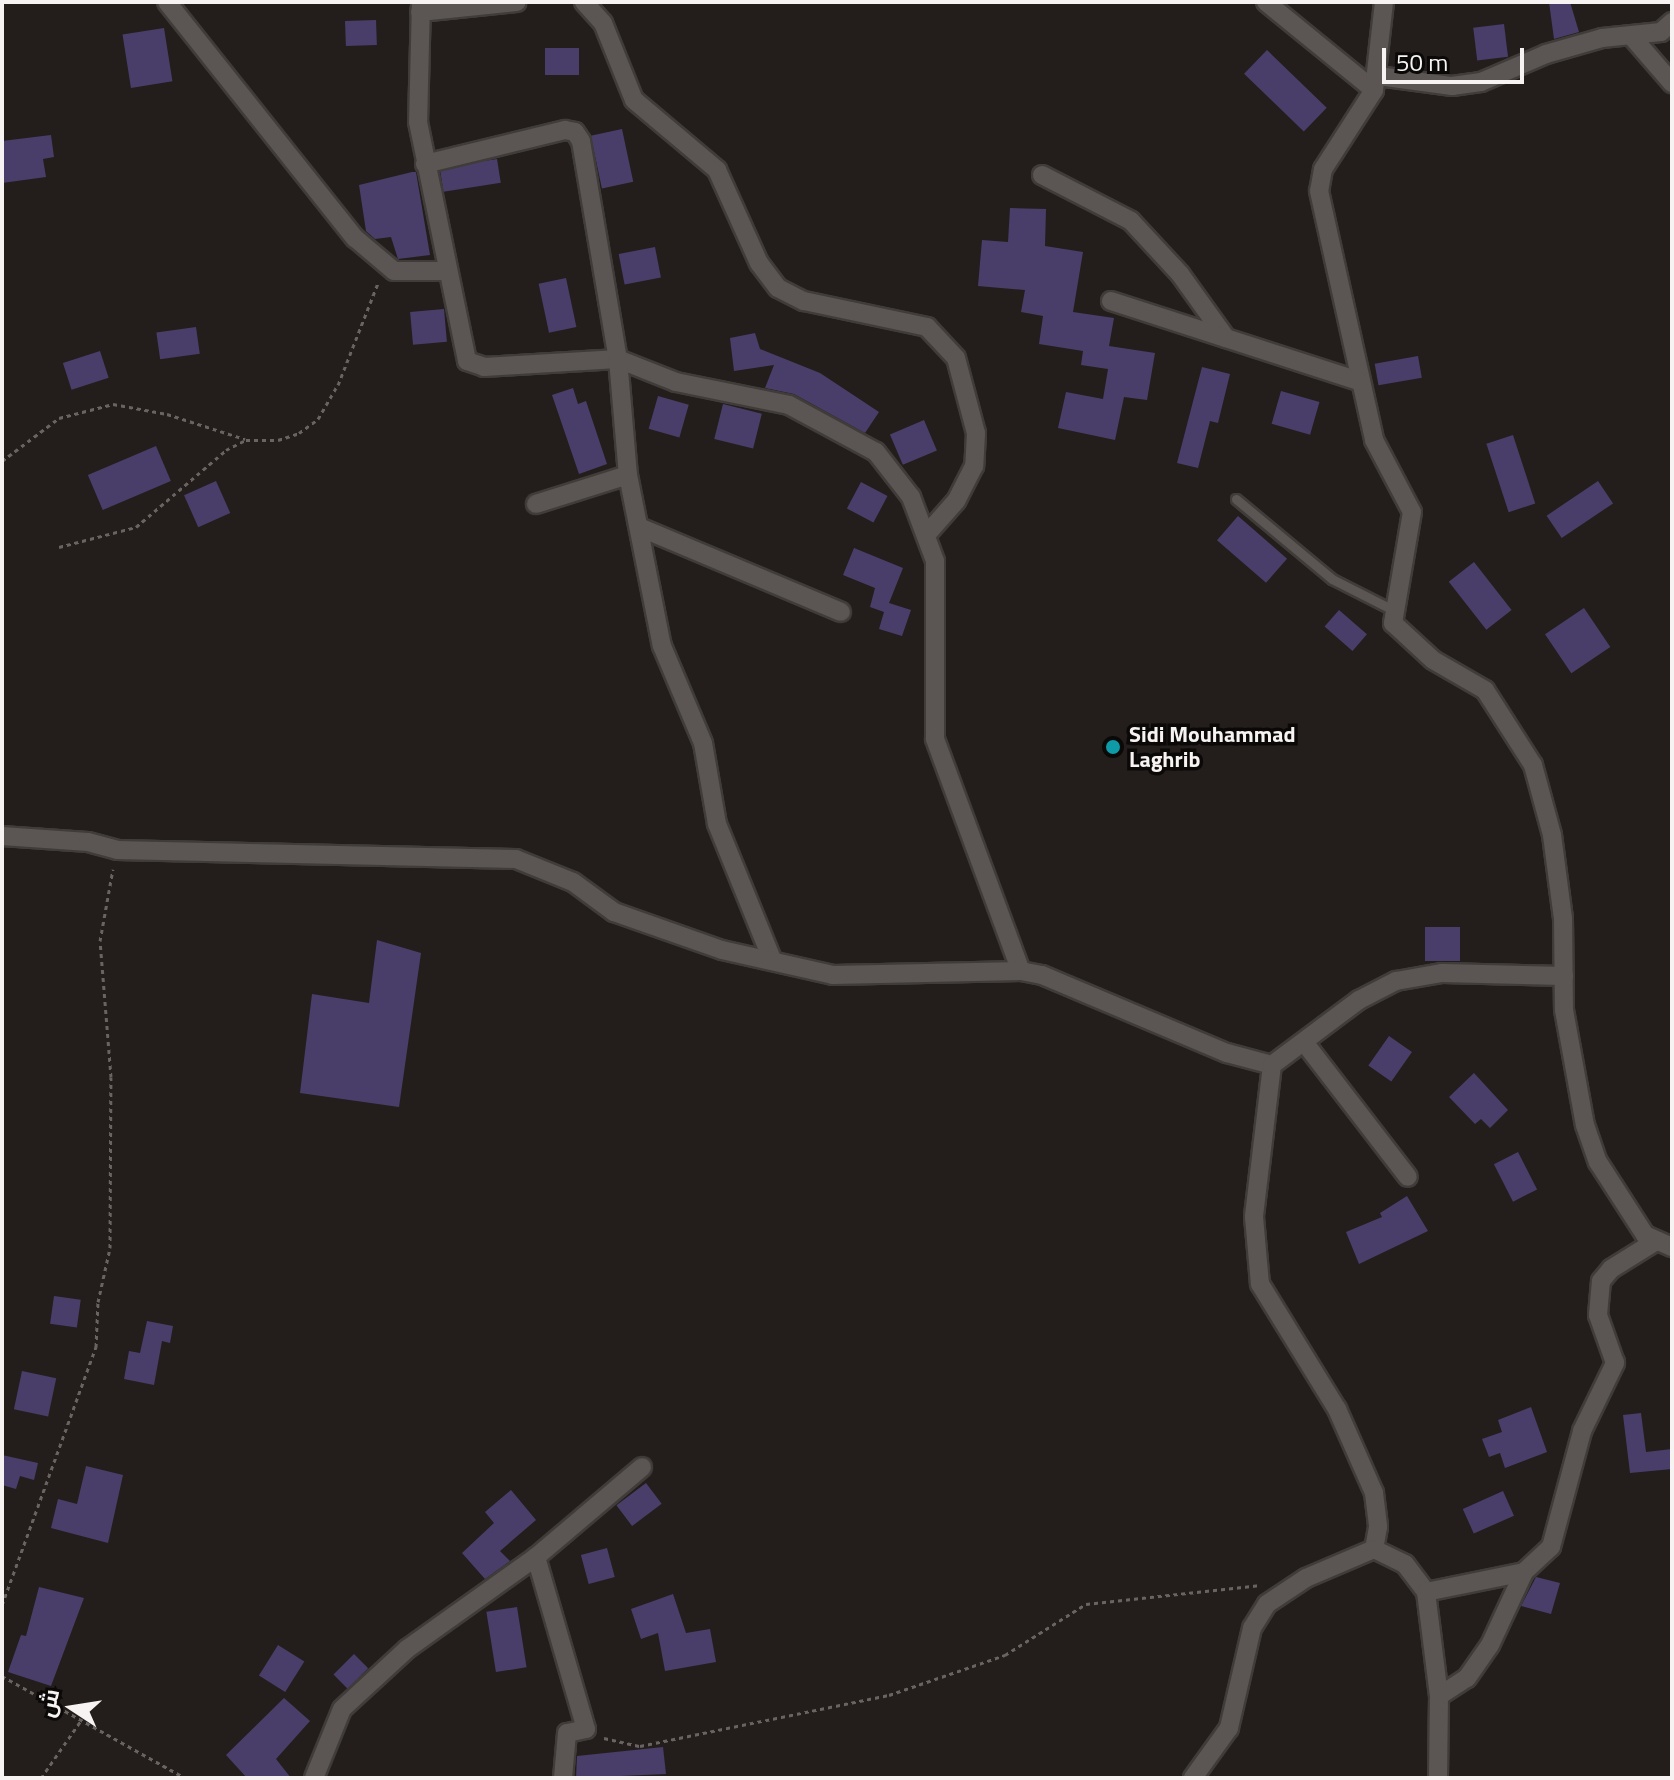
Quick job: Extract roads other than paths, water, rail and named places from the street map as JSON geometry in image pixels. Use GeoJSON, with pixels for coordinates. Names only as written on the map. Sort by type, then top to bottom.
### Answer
{"type":"FeatureCollection","features":[{"type":"Feature","properties":{"kind":"street"},"geometry":{"type":"LineString","coordinates":[[167,2],[355,238],[385,265],[407,273],[446,271]]}},
{"type":"Feature","properties":{"kind":"street"},"geometry":{"type":"LineString","coordinates":[[516,2],[421,7],[418,122],[462,354],[474,365],[618,359],[676,382],[789,405],[876,452],[911,497],[935,561],[938,607],[935,739],[1021,971]]}},
{"type":"Feature","properties":{"kind":"street"},"geometry":{"type":"LineString","coordinates":[[584,2],[603,23],[634,100],[717,170],[759,263],[778,288],[804,301],[927,327],[956,358],[976,433],[974,466],[956,501],[926,535]]}},
{"type":"Feature","properties":{"kind":"street"},"geometry":{"type":"LineString","coordinates":[[1266,2],[1376,83],[1452,86],[1481,82],[1546,54],[1602,38],[1633,38],[1661,32],[1672,22]]}},
{"type":"Feature","properties":{"kind":"street"},"geometry":{"type":"LineString","coordinates":[[1384,2],[1376,83],[1333,151],[1319,187],[1347,307],[1358,381],[1374,440],[1412,512],[1393,610],[1397,630],[1493,699],[1533,765],[1552,835],[1563,918],[1564,1010],[1585,1125],[1613,1187],[1645,1235],[1664,1244]]}},
{"type":"Feature","properties":{"kind":"street"},"geometry":{"type":"LineString","coordinates":[[1633,38],[1672,83]]}},
{"type":"Feature","properties":{"kind":"street"},"geometry":{"type":"LineString","coordinates":[[425,164],[565,130],[575,132],[581,141],[618,359],[628,475],[662,646],[703,743],[717,824],[771,957]]}},
{"type":"Feature","properties":{"kind":"street"},"geometry":{"type":"LineString","coordinates":[[1042,175],[1131,221],[1180,274],[1226,338]]}},
{"type":"Feature","properties":{"kind":"street"},"geometry":{"type":"LineString","coordinates":[[1111,301],[1358,381]]}},
{"type":"Feature","properties":{"kind":"street"},"geometry":{"type":"LineString","coordinates":[[536,504],[628,475]]}},
{"type":"Feature","properties":{"kind":"street"},"geometry":{"type":"LineString","coordinates":[[639,527],[841,612]]}},
{"type":"Feature","properties":{"kind":"street"},"geometry":{"type":"LineString","coordinates":[[2,836],[88,842],[117,850],[516,859],[573,882],[614,912],[722,950],[771,957],[833,975],[1021,971],[1067,985],[1227,1053],[1272,1065]]}},
{"type":"Feature","properties":{"kind":"street"},"geometry":{"type":"LineString","coordinates":[[1374,1549],[1378,1507],[1368,1476],[1337,1409],[1260,1284],[1254,1217],[1272,1065],[1376,989],[1417,976],[1564,976]]}},
{"type":"Feature","properties":{"kind":"street"},"geometry":{"type":"LineString","coordinates":[[1304,1042],[1408,1177]]}},
{"type":"Feature","properties":{"kind":"street"},"geometry":{"type":"LineString","coordinates":[[1439,1696],[1467,1678],[1490,1645],[1524,1572],[1551,1547],[1559,1530],[1582,1431],[1615,1363],[1598,1315],[1601,1281],[1664,1244]]}},
{"type":"Feature","properties":{"kind":"street"},"geometry":{"type":"LineString","coordinates":[[314,1778],[342,1709],[407,1649],[536,1557],[642,1467]]}},
{"type":"Feature","properties":{"kind":"street"},"geometry":{"type":"LineString","coordinates":[[1193,1778],[1229,1728],[1252,1628],[1267,1604],[1287,1589],[1374,1549]]}},
{"type":"Feature","properties":{"kind":"street"},"geometry":{"type":"LineString","coordinates":[[1374,1549],[1405,1564],[1426,1592],[1439,1696],[1438,1778]]}},
{"type":"Feature","properties":{"kind":"street"},"geometry":{"type":"LineString","coordinates":[[536,1557],[586,1729],[567,1733],[563,1778]]}},
{"type":"Feature","properties":{"kind":"street"},"geometry":{"type":"LineString","coordinates":[[1426,1592],[1524,1572]]}},
{"type":"Feature","properties":{"kind":"lane"},"geometry":{"type":"LineString","coordinates":[[1236,499],[1332,579],[1393,610]]}},
{"type":"Feature","properties":{"kind":"place","name":"Sidi Mouhammad Laghrib"},"geometry":{"type":"Point","coordinates":[1113,747]}}]}
